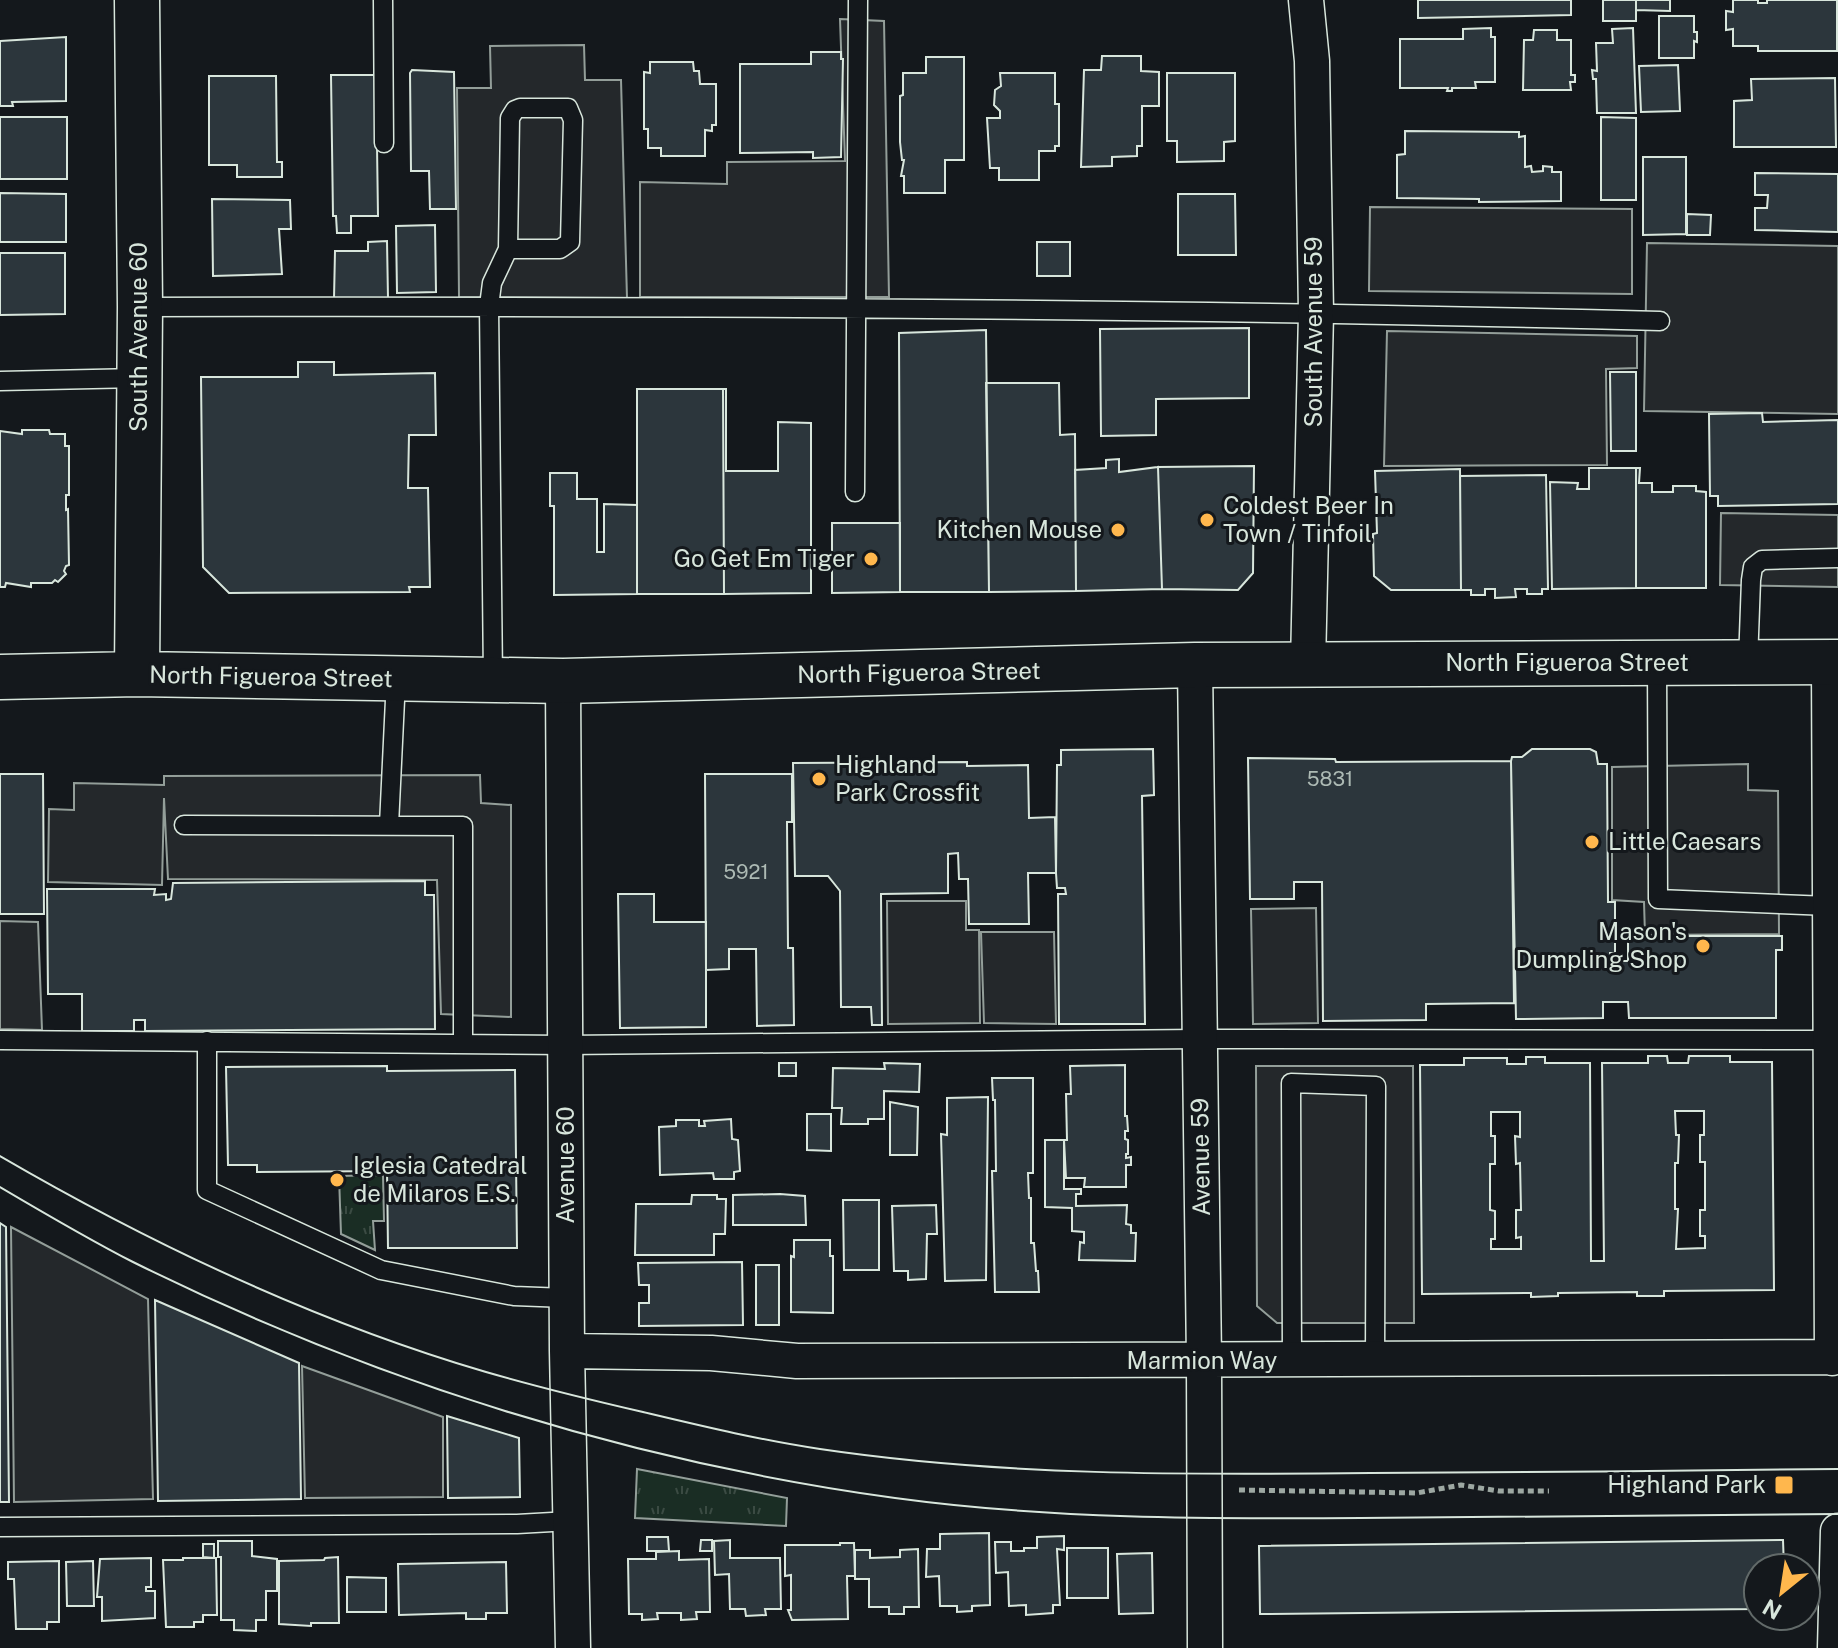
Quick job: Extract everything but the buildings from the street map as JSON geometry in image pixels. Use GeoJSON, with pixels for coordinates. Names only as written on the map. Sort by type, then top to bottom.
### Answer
{"type":"FeatureCollection","features":[{"type":"Feature","properties":{"kind":"main road","name":"South Avenue 60"},"geometry":{"type":"LineString","coordinates":[[137,0],[140,307],[137,674]]}},
{"type":"Feature","properties":{"kind":"main road","name":"North Figueroa Street"},"geometry":{"type":"LineString","coordinates":[[0,677],[137,674],[563,681],[1195,665],[1833,662]]}},
{"type":"Feature","properties":{"kind":"street","name":"South Avenue 59"},"geometry":{"type":"LineString","coordinates":[[1306,0],[1312,61],[1316,313],[1308,665]]}},
{"type":"Feature","properties":{"kind":"street"},"geometry":{"type":"LineString","coordinates":[[1833,662],[1829,906],[1835,1040],[1835,1358]]}},
{"type":"Feature","properties":{"kind":"street","name":"Avenue 59"},"geometry":{"type":"LineString","coordinates":[[1195,665],[1205,1648]]}},
{"type":"Feature","properties":{"kind":"street","name":"Avenue 60"},"geometry":{"type":"LineString","coordinates":[[563,681],[566,1298],[573,1648]]}},
{"type":"Feature","properties":{"kind":"street","name":"Marmion Way"},"geometry":{"type":"LineString","coordinates":[[567,1351],[711,1353],[797,1361],[1835,1358]]}},
{"type":"Feature","properties":{"kind":"street"},"geometry":{"type":"LineString","coordinates":[[1835,1648],[1838,1531]]}},
{"type":"Feature","properties":{"kind":"lane"},"geometry":{"type":"LineString","coordinates":[[383,0],[384,143]]}},
{"type":"Feature","properties":{"kind":"lane"},"geometry":{"type":"LineString","coordinates":[[855,492],[858,0]]}},
{"type":"Feature","properties":{"kind":"lane"},"geometry":{"type":"LineString","coordinates":[[493,680],[489,306],[492,283],[508,249],[510,118],[520,108],[568,108],[573,120],[570,242],[560,249],[508,249]]}},
{"type":"Feature","properties":{"kind":"lane"},"geometry":{"type":"LineString","coordinates":[[140,307],[489,306],[1316,313],[1660,321]]}},
{"type":"Feature","properties":{"kind":"lane"},"geometry":{"type":"LineString","coordinates":[[0,381],[139,378]]}},
{"type":"Feature","properties":{"kind":"lane"},"geometry":{"type":"LineString","coordinates":[[1748,662],[1753,567],[1762,560],[1838,558]]}},
{"type":"Feature","properties":{"kind":"lane"},"geometry":{"type":"LineString","coordinates":[[1657,662],[1658,899],[1829,906]]}},
{"type":"Feature","properties":{"kind":"lane"},"geometry":{"type":"LineString","coordinates":[[389,825],[396,679]]}},
{"type":"Feature","properties":{"kind":"lane"},"geometry":{"type":"LineString","coordinates":[[184,825],[463,826],[463,1044]]}},
{"type":"Feature","properties":{"kind":"lane"},"geometry":{"type":"LineString","coordinates":[[0,1040],[565,1045],[1199,1039],[1835,1040]]}},
{"type":"Feature","properties":{"kind":"lane"},"geometry":{"type":"LineString","coordinates":[[207,1041],[207,1190],[381,1270],[514,1296],[566,1298]]}},
{"type":"Feature","properties":{"kind":"lane"},"geometry":{"type":"LineString","coordinates":[[1292,1361],[1291,1083],[1376,1086],[1375,1360]]}},
{"type":"Feature","properties":{"kind":"lane"},"geometry":{"type":"LineString","coordinates":[[0,1527],[570,1521]]}},
{"type":"Feature","properties":{"kind":"path"},"geometry":{"type":"LineString","coordinates":[[1205,1491],[1284,1489],[1417,1493],[1461,1485],[1499,1491],[1549,1491]]}},
{"type":"Feature","properties":{"kind":"green space"},"geometry":{"type":"Polygon","coordinates":[[[383,1175],[384,1221],[373,1221],[375,1250],[341,1234],[339,1176],[383,1175]]]}},
{"type":"Feature","properties":{"kind":"green space"},"geometry":{"type":"Polygon","coordinates":[[[637,1469],[787,1498],[786,1526],[635,1518],[637,1469]]]}},
{"type":"Feature","properties":{"kind":"shaded area"},"geometry":{"type":"Polygon","coordinates":[[[840,19],[884,21],[889,297],[640,297],[640,182],[727,184],[727,162],[845,161],[840,19]]]}},
{"type":"Feature","properties":{"kind":"shaded area"},"geometry":{"type":"Polygon","coordinates":[[[584,45],[585,80],[621,80],[627,298],[459,297],[457,88],[491,88],[490,46],[584,45]]]}},
{"type":"Feature","properties":{"kind":"shaded area"},"geometry":{"type":"Polygon","coordinates":[[[1370,207],[1632,209],[1632,294],[1369,291],[1370,207]]]}},
{"type":"Feature","properties":{"kind":"shaded area"},"geometry":{"type":"Polygon","coordinates":[[[1647,243],[1838,246],[1838,414],[1644,411],[1647,243]]]}},
{"type":"Feature","properties":{"kind":"shaded area"},"geometry":{"type":"Polygon","coordinates":[[[1387,331],[1637,336],[1637,368],[1606,369],[1607,465],[1384,466],[1387,331]]]}},
{"type":"Feature","properties":{"kind":"shaded area"},"geometry":{"type":"Polygon","coordinates":[[[1721,513],[1838,515],[1838,587],[1720,585],[1721,513]]]}},
{"type":"Feature","properties":{"kind":"shaded area"},"geometry":{"type":"Polygon","coordinates":[[[1748,764],[1748,790],[1778,791],[1779,934],[1645,935],[1644,902],[1612,900],[1612,767],[1748,764]]]}},
{"type":"Feature","properties":{"kind":"shaded area"},"geometry":{"type":"Polygon","coordinates":[[[480,775],[481,803],[511,805],[511,1017],[441,1014],[437,880],[168,879],[164,798],[162,885],[48,882],[49,809],[74,810],[74,783],[164,785],[164,776],[480,775]]]}},
{"type":"Feature","properties":{"kind":"shaded area"},"geometry":{"type":"Polygon","coordinates":[[[887,901],[966,901],[966,930],[979,930],[980,1023],[888,1024],[887,901]]]}},
{"type":"Feature","properties":{"kind":"shaded area"},"geometry":{"type":"Polygon","coordinates":[[[1316,908],[1318,1023],[1253,1024],[1251,909],[1316,908]]]}},
{"type":"Feature","properties":{"kind":"shaded area"},"geometry":{"type":"Polygon","coordinates":[[[0,921],[38,922],[42,1030],[0,1029],[0,921]]]}},
{"type":"Feature","properties":{"kind":"shaded area"},"geometry":{"type":"Polygon","coordinates":[[[981,932],[1054,932],[1056,1024],[984,1023],[981,932]]]}},
{"type":"Feature","properties":{"kind":"shaded area"},"geometry":{"type":"Polygon","coordinates":[[[1256,1066],[1413,1066],[1414,1323],[1277,1323],[1257,1306],[1256,1066]]]}},
{"type":"Feature","properties":{"kind":"shaded area"},"geometry":{"type":"Polygon","coordinates":[[[11,1227],[148,1299],[153,1499],[14,1502],[11,1227]]]}},
{"type":"Feature","properties":{"kind":"shaded area"},"geometry":{"type":"Polygon","coordinates":[[[302,1366],[443,1417],[443,1497],[305,1498],[302,1366]]]}},
{"type":"Feature","properties":{"kind":"tram line"},"geometry":{"type":"LineString","coordinates":[[0,1156],[176,1250],[360,1330],[525,1383],[798,1445],[888,1458],[1095,1472],[1302,1474],[1838,1469]]}},
{"type":"Feature","properties":{"kind":"tram line"},"geometry":{"type":"LineString","coordinates":[[0,1187],[133,1262],[223,1305],[409,1379],[601,1439],[698,1463],[796,1482],[953,1505],[1069,1514],[1186,1518],[1838,1514]]}},
{"type":"Feature","properties":{"kind":"place","name":"Coldest Beer In Town / Tinfoil"},"geometry":{"type":"Point","coordinates":[1207,520]}},
{"type":"Feature","properties":{"kind":"place","name":"Kitchen Mouse"},"geometry":{"type":"Point","coordinates":[1118,530]}},
{"type":"Feature","properties":{"kind":"place","name":"Go Get Em Tiger"},"geometry":{"type":"Point","coordinates":[871,559]}},
{"type":"Feature","properties":{"kind":"place","name":"Highland Park Crossfit"},"geometry":{"type":"Point","coordinates":[819,779]}},
{"type":"Feature","properties":{"kind":"place","name":"Little Caesars"},"geometry":{"type":"Point","coordinates":[1592,842]}},
{"type":"Feature","properties":{"kind":"place","name":"Mason's Dumpling Shop"},"geometry":{"type":"Point","coordinates":[1703,946]}},
{"type":"Feature","properties":{"kind":"place","name":"Iglesia Catedral de Milaros E.S."},"geometry":{"type":"Point","coordinates":[337,1180]}},
{"type":"Feature","properties":{"kind":"place","name":"Highland Park"},"geometry":{"type":"Point","coordinates":[1784,1485]}}]}
